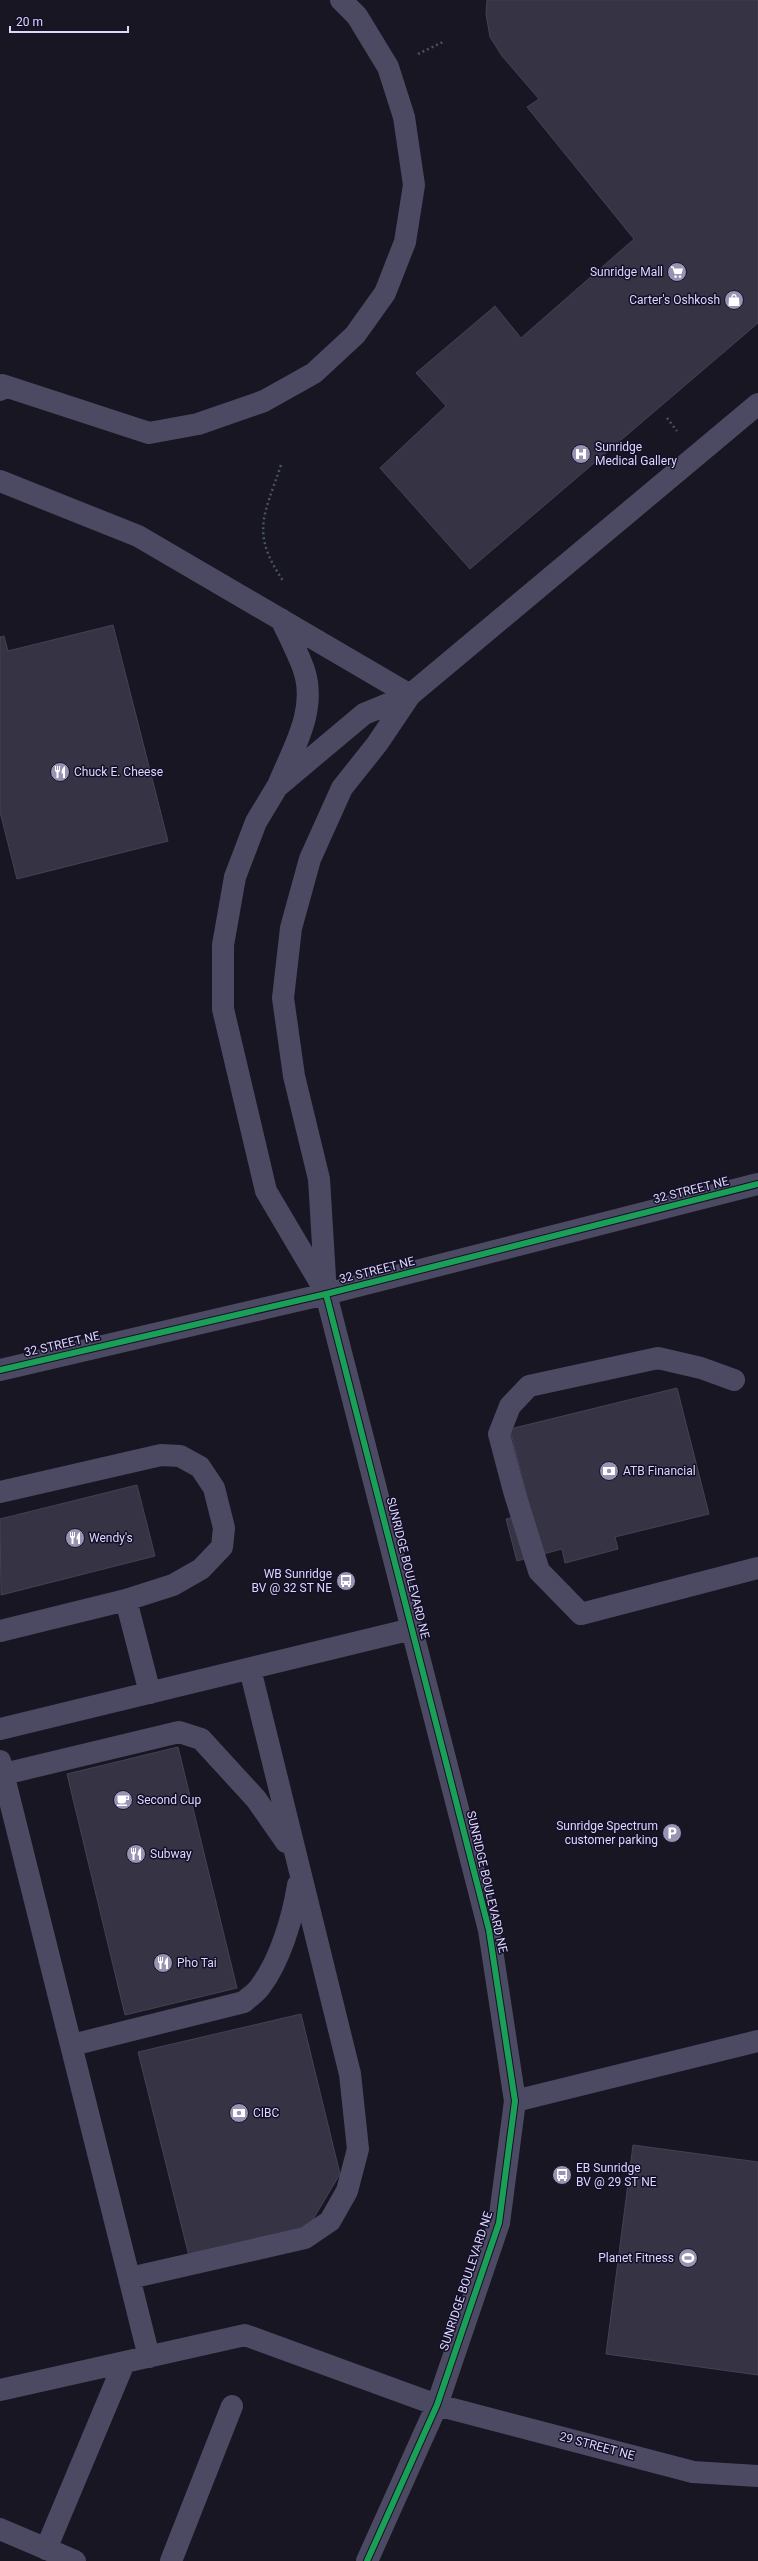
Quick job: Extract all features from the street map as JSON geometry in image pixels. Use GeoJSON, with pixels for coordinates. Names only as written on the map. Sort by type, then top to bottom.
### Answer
{"type":"FeatureCollection","features":[{"type":"Feature","properties":{"kind":"street"},"geometry":{"type":"LineString","coordinates":[[0,390],[2,385],[149,433],[198,424],[264,401],[314,373],[355,335],[385,293],[405,242],[414,185],[404,117],[388,68],[357,16],[341,0]]}},
{"type":"Feature","properties":{"kind":"street"},"geometry":{"type":"LineString","coordinates":[[277,787],[364,714],[410,694],[758,404]]}},
{"type":"Feature","properties":{"kind":"street"},"geometry":{"type":"LineString","coordinates":[[0,481],[138,536],[410,694]]}},
{"type":"Feature","properties":{"kind":"street"},"geometry":{"type":"LineString","coordinates":[[281,619],[304,671],[308,702],[306,722],[277,787],[256,822],[235,877],[223,945],[224,1008],[266,1191],[326,1294]]}},
{"type":"Feature","properties":{"kind":"street"},"geometry":{"type":"LineString","coordinates":[[326,1294],[319,1179],[294,1076],[283,998],[291,928],[310,859],[342,788],[377,744],[410,694]]}},
{"type":"Feature","properties":{"kind":"street","name":"32 STREET NE"},"geometry":{"type":"LineString","coordinates":[[0,1370],[326,1294],[758,1184]]}},
{"type":"Feature","properties":{"kind":"street","name":"SUNRIDGE BOULEVARD NE"},"geometry":{"type":"LineString","coordinates":[[326,1294],[489,1930],[515,2101],[499,2223],[437,2405],[367,2561]]}},
{"type":"Feature","properties":{"kind":"street"},"geometry":{"type":"LineString","coordinates":[[734,1380],[701,1368],[658,1358],[528,1386],[510,1406],[499,1434],[514,1491],[539,1571],[581,1614],[758,1568]]}},
{"type":"Feature","properties":{"kind":"street"},"geometry":{"type":"LineString","coordinates":[[0,1492],[161,1455],[180,1456],[200,1467],[214,1488],[224,1528],[222,1547],[201,1569],[173,1585],[126,1600],[0,1631]]}},
{"type":"Feature","properties":{"kind":"street"},"geometry":{"type":"LineString","coordinates":[[126,1600],[150,1692]]}},
{"type":"Feature","properties":{"kind":"street"},"geometry":{"type":"LineString","coordinates":[[0,1729],[250,1669],[412,1628]]}},
{"type":"Feature","properties":{"kind":"street"},"geometry":{"type":"LineString","coordinates":[[130,2278],[306,2238],[330,2221],[347,2191],[358,2149],[350,2074],[250,1669]]}},
{"type":"Feature","properties":{"kind":"street"},"geometry":{"type":"LineString","coordinates":[[72,2045],[244,2002],[260,1988],[272,1968],[294,1913],[300,1876],[283,1834],[256,1800],[201,1739],[179,1732],[2,1767],[149,2357]]}},
{"type":"Feature","properties":{"kind":"street"},"geometry":{"type":"LineString","coordinates":[[515,2101],[758,2042]]}},
{"type":"Feature","properties":{"kind":"street","name":"29 STREET NE"},"geometry":{"type":"LineString","coordinates":[[0,2390],[245,2335],[437,2405],[693,2472],[758,2476]]}},
{"type":"Feature","properties":{"kind":"street"},"geometry":{"type":"LineString","coordinates":[[46,2549],[124,2363]]}},
{"type":"Feature","properties":{"kind":"street"},"geometry":{"type":"LineString","coordinates":[[171,2561],[232,2406]]}},
{"type":"Feature","properties":{"kind":"street"},"geometry":{"type":"LineString","coordinates":[[0,2529],[75,2561]]}},
{"type":"Feature","properties":{"kind":"path"},"geometry":{"type":"LineString","coordinates":[[411,57],[445,42]]}},
{"type":"Feature","properties":{"kind":"path"},"geometry":{"type":"LineString","coordinates":[[667,418],[678,433]]}},
{"type":"Feature","properties":{"kind":"path"},"geometry":{"type":"LineString","coordinates":[[281,465],[264,513],[263,535],[270,561],[286,585]]}},
{"type":"Feature","properties":{"kind":"building","name":"Sunridge Mall"},"geometry":{"type":"Polygon","coordinates":[[[487,0],[758,0],[758,323],[470,569],[380,468],[446,406],[416,373],[495,306],[521,338],[634,239],[527,107],[539,99],[502,56],[490,37],[486,14],[487,0]]]}},
{"type":"Feature","properties":{"kind":"building"},"geometry":{"type":"Polygon","coordinates":[[[113,625],[168,841],[17,879],[0,812],[0,637],[4,636],[8,651],[113,625]]]}},
{"type":"Feature","properties":{"kind":"building","name":"ATB Financial"},"geometry":{"type":"Polygon","coordinates":[[[677,1388],[709,1514],[615,1537],[618,1549],[565,1563],[562,1549],[517,1561],[506,1519],[531,1513],[510,1429],[677,1388]]]}},
{"type":"Feature","properties":{"kind":"building","name":"Wendy's"},"geometry":{"type":"Polygon","coordinates":[[[137,1485],[155,1556],[1,1595],[0,1519],[137,1485]]]}},
{"type":"Feature","properties":{"kind":"building"},"geometry":{"type":"Polygon","coordinates":[[[178,1747],[237,1988],[125,2015],[67,1774],[178,1747]]]}},
{"type":"Feature","properties":{"kind":"building","name":"CIBC"},"geometry":{"type":"Polygon","coordinates":[[[301,2014],[340,2174],[306,2231],[189,2256],[138,2052],[301,2014]]]}},
{"type":"Feature","properties":{"kind":"building","name":"Planet Fitness"},"geometry":{"type":"Polygon","coordinates":[[[633,2145],[758,2162],[758,2375],[606,2354],[633,2145]]]}},
{"type":"Feature","properties":{"kind":"cycle path"},"geometry":{"type":"LineString","coordinates":[[0,1370],[326,1294],[758,1184]]}},
{"type":"Feature","properties":{"kind":"cycle path"},"geometry":{"type":"LineString","coordinates":[[326,1294],[489,1930],[515,2101],[499,2223],[437,2405],[367,2561]]}},
{"type":"Feature","properties":{"kind":"place","name":"Sunridge Mall"},"geometry":{"type":"Point","coordinates":[677,272]}},
{"type":"Feature","properties":{"kind":"place","name":"Carter's Oshkosh"},"geometry":{"type":"Point","coordinates":[734,300]}},
{"type":"Feature","properties":{"kind":"place","name":"Sunridge Medical Gallery"},"geometry":{"type":"Point","coordinates":[581,454]}},
{"type":"Feature","properties":{"kind":"place","name":"Chuck E. Cheese"},"geometry":{"type":"Point","coordinates":[60,772]}},
{"type":"Feature","properties":{"kind":"place","name":"ATB Financial"},"geometry":{"type":"Point","coordinates":[609,1471]}},
{"type":"Feature","properties":{"kind":"place","name":"Wendy's"},"geometry":{"type":"Point","coordinates":[75,1538]}},
{"type":"Feature","properties":{"kind":"place","name":"WB Sunridge BV @ 32 ST NE"},"geometry":{"type":"Point","coordinates":[346,1581]}},
{"type":"Feature","properties":{"kind":"place","name":"Second Cup"},"geometry":{"type":"Point","coordinates":[123,1800]}},
{"type":"Feature","properties":{"kind":"place","name":"Sunridge Spectrum customer parking"},"geometry":{"type":"Point","coordinates":[672,1833]}},
{"type":"Feature","properties":{"kind":"place","name":"Subway"},"geometry":{"type":"Point","coordinates":[136,1854]}},
{"type":"Feature","properties":{"kind":"place","name":"Pho Tai"},"geometry":{"type":"Point","coordinates":[163,1963]}},
{"type":"Feature","properties":{"kind":"place","name":"CIBC"},"geometry":{"type":"Point","coordinates":[239,2113]}},
{"type":"Feature","properties":{"kind":"place","name":"EB Sunridge BV @ 29 ST NE"},"geometry":{"type":"Point","coordinates":[562,2175]}},
{"type":"Feature","properties":{"kind":"place","name":"Planet Fitness"},"geometry":{"type":"Point","coordinates":[688,2258]}}]}
